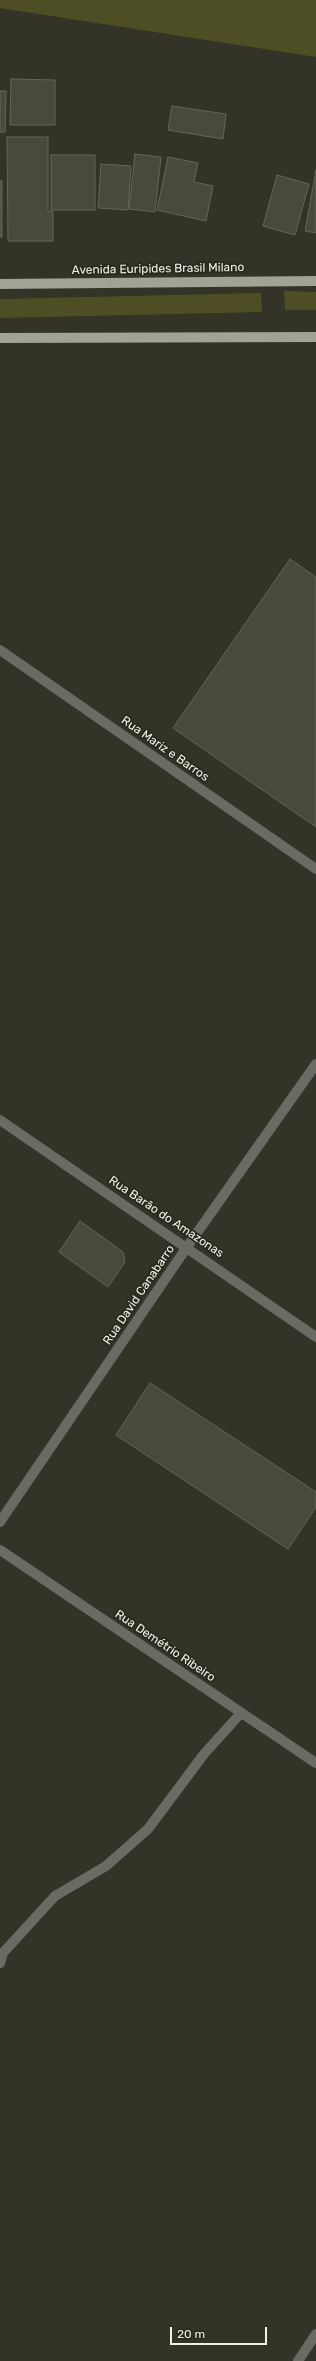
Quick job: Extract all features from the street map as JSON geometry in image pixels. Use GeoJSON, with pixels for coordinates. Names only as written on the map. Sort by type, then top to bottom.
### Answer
{"type":"FeatureCollection","features":[{"type":"Feature","properties":{"kind":"main road","name":"Avenida Euripides Brasil Milano"},"geometry":{"type":"LineString","coordinates":[[0,284],[316,281]]}},
{"type":"Feature","properties":{"kind":"main road"},"geometry":{"type":"LineString","coordinates":[[0,338],[316,337]]}},
{"type":"Feature","properties":{"kind":"street","name":"Rua Mariz e Barros"},"geometry":{"type":"LineString","coordinates":[[0,650],[316,869]]}},
{"type":"Feature","properties":{"kind":"street","name":"Rua David Canabarro"},"geometry":{"type":"LineString","coordinates":[[0,1522],[187,1247],[316,1064]]}},
{"type":"Feature","properties":{"kind":"street","name":"Rua Barão do Amazonas"},"geometry":{"type":"LineString","coordinates":[[0,1120],[316,1337]]}},
{"type":"Feature","properties":{"kind":"street","name":"Rua Demétrio Ribeiro"},"geometry":{"type":"LineString","coordinates":[[0,1550],[316,1763]]}},
{"type":"Feature","properties":{"kind":"street"},"geometry":{"type":"LineString","coordinates":[[0,1963],[3,1953],[55,1896],[106,1866],[148,1829],[204,1754],[241,1713]]}},
{"type":"Feature","properties":{"kind":"street"},"geometry":{"type":"LineString","coordinates":[[298,2361],[316,2334]]}},
{"type":"Feature","properties":{"kind":"shaded area"},"geometry":{"type":"Polygon","coordinates":[[[0,0],[316,0],[316,57],[0,8],[0,0]]]}},
{"type":"Feature","properties":{"kind":"shaded area"},"geometry":{"type":"Polygon","coordinates":[[[284,291],[316,292],[316,310],[285,310],[284,291]]]}},
{"type":"Feature","properties":{"kind":"shaded area"},"geometry":{"type":"Polygon","coordinates":[[[261,293],[262,312],[0,318],[0,299],[261,293]]]}},
{"type":"Feature","properties":{"kind":"building"},"geometry":{"type":"Polygon","coordinates":[[[11,79],[55,80],[55,125],[10,125],[11,79]]]}},
{"type":"Feature","properties":{"kind":"building"},"geometry":{"type":"Polygon","coordinates":[[[0,91],[6,91],[5,132],[0,132],[0,91]]]}},
{"type":"Feature","properties":{"kind":"building"},"geometry":{"type":"Polygon","coordinates":[[[172,106],[226,114],[223,139],[168,130],[172,106]]]}},
{"type":"Feature","properties":{"kind":"building"},"geometry":{"type":"Polygon","coordinates":[[[7,137],[48,137],[48,211],[53,211],[53,241],[8,241],[7,137]]]}},
{"type":"Feature","properties":{"kind":"building"},"geometry":{"type":"Polygon","coordinates":[[[135,154],[161,157],[155,212],[129,209],[135,154]]]}},
{"type":"Feature","properties":{"kind":"building"},"geometry":{"type":"Polygon","coordinates":[[[51,155],[95,155],[95,210],[51,210],[51,155]]]}},
{"type":"Feature","properties":{"kind":"building"},"geometry":{"type":"Polygon","coordinates":[[[168,157],[198,163],[194,182],[213,186],[206,221],[157,210],[168,157]]]}},
{"type":"Feature","properties":{"kind":"building"},"geometry":{"type":"Polygon","coordinates":[[[101,164],[131,166],[128,210],[98,208],[101,164]]]}},
{"type":"Feature","properties":{"kind":"building"},"geometry":{"type":"Polygon","coordinates":[[[316,170],[316,233],[305,231],[316,170]]]}},
{"type":"Feature","properties":{"kind":"building"},"geometry":{"type":"Polygon","coordinates":[[[277,175],[309,184],[295,235],[263,226],[277,175]]]}},
{"type":"Feature","properties":{"kind":"building"},"geometry":{"type":"Polygon","coordinates":[[[0,181],[2,181],[2,237],[0,237],[0,181]]]}},
{"type":"Feature","properties":{"kind":"building"},"geometry":{"type":"Polygon","coordinates":[[[290,559],[316,577],[316,827],[173,728],[290,559]]]}},
{"type":"Feature","properties":{"kind":"building"},"geometry":{"type":"Polygon","coordinates":[[[80,1221],[123,1252],[125,1262],[108,1287],[59,1252],[80,1221]]]}},
{"type":"Feature","properties":{"kind":"building"},"geometry":{"type":"Polygon","coordinates":[[[150,1383],[316,1492],[316,1507],[288,1549],[116,1435],[150,1383]]]}}]}
